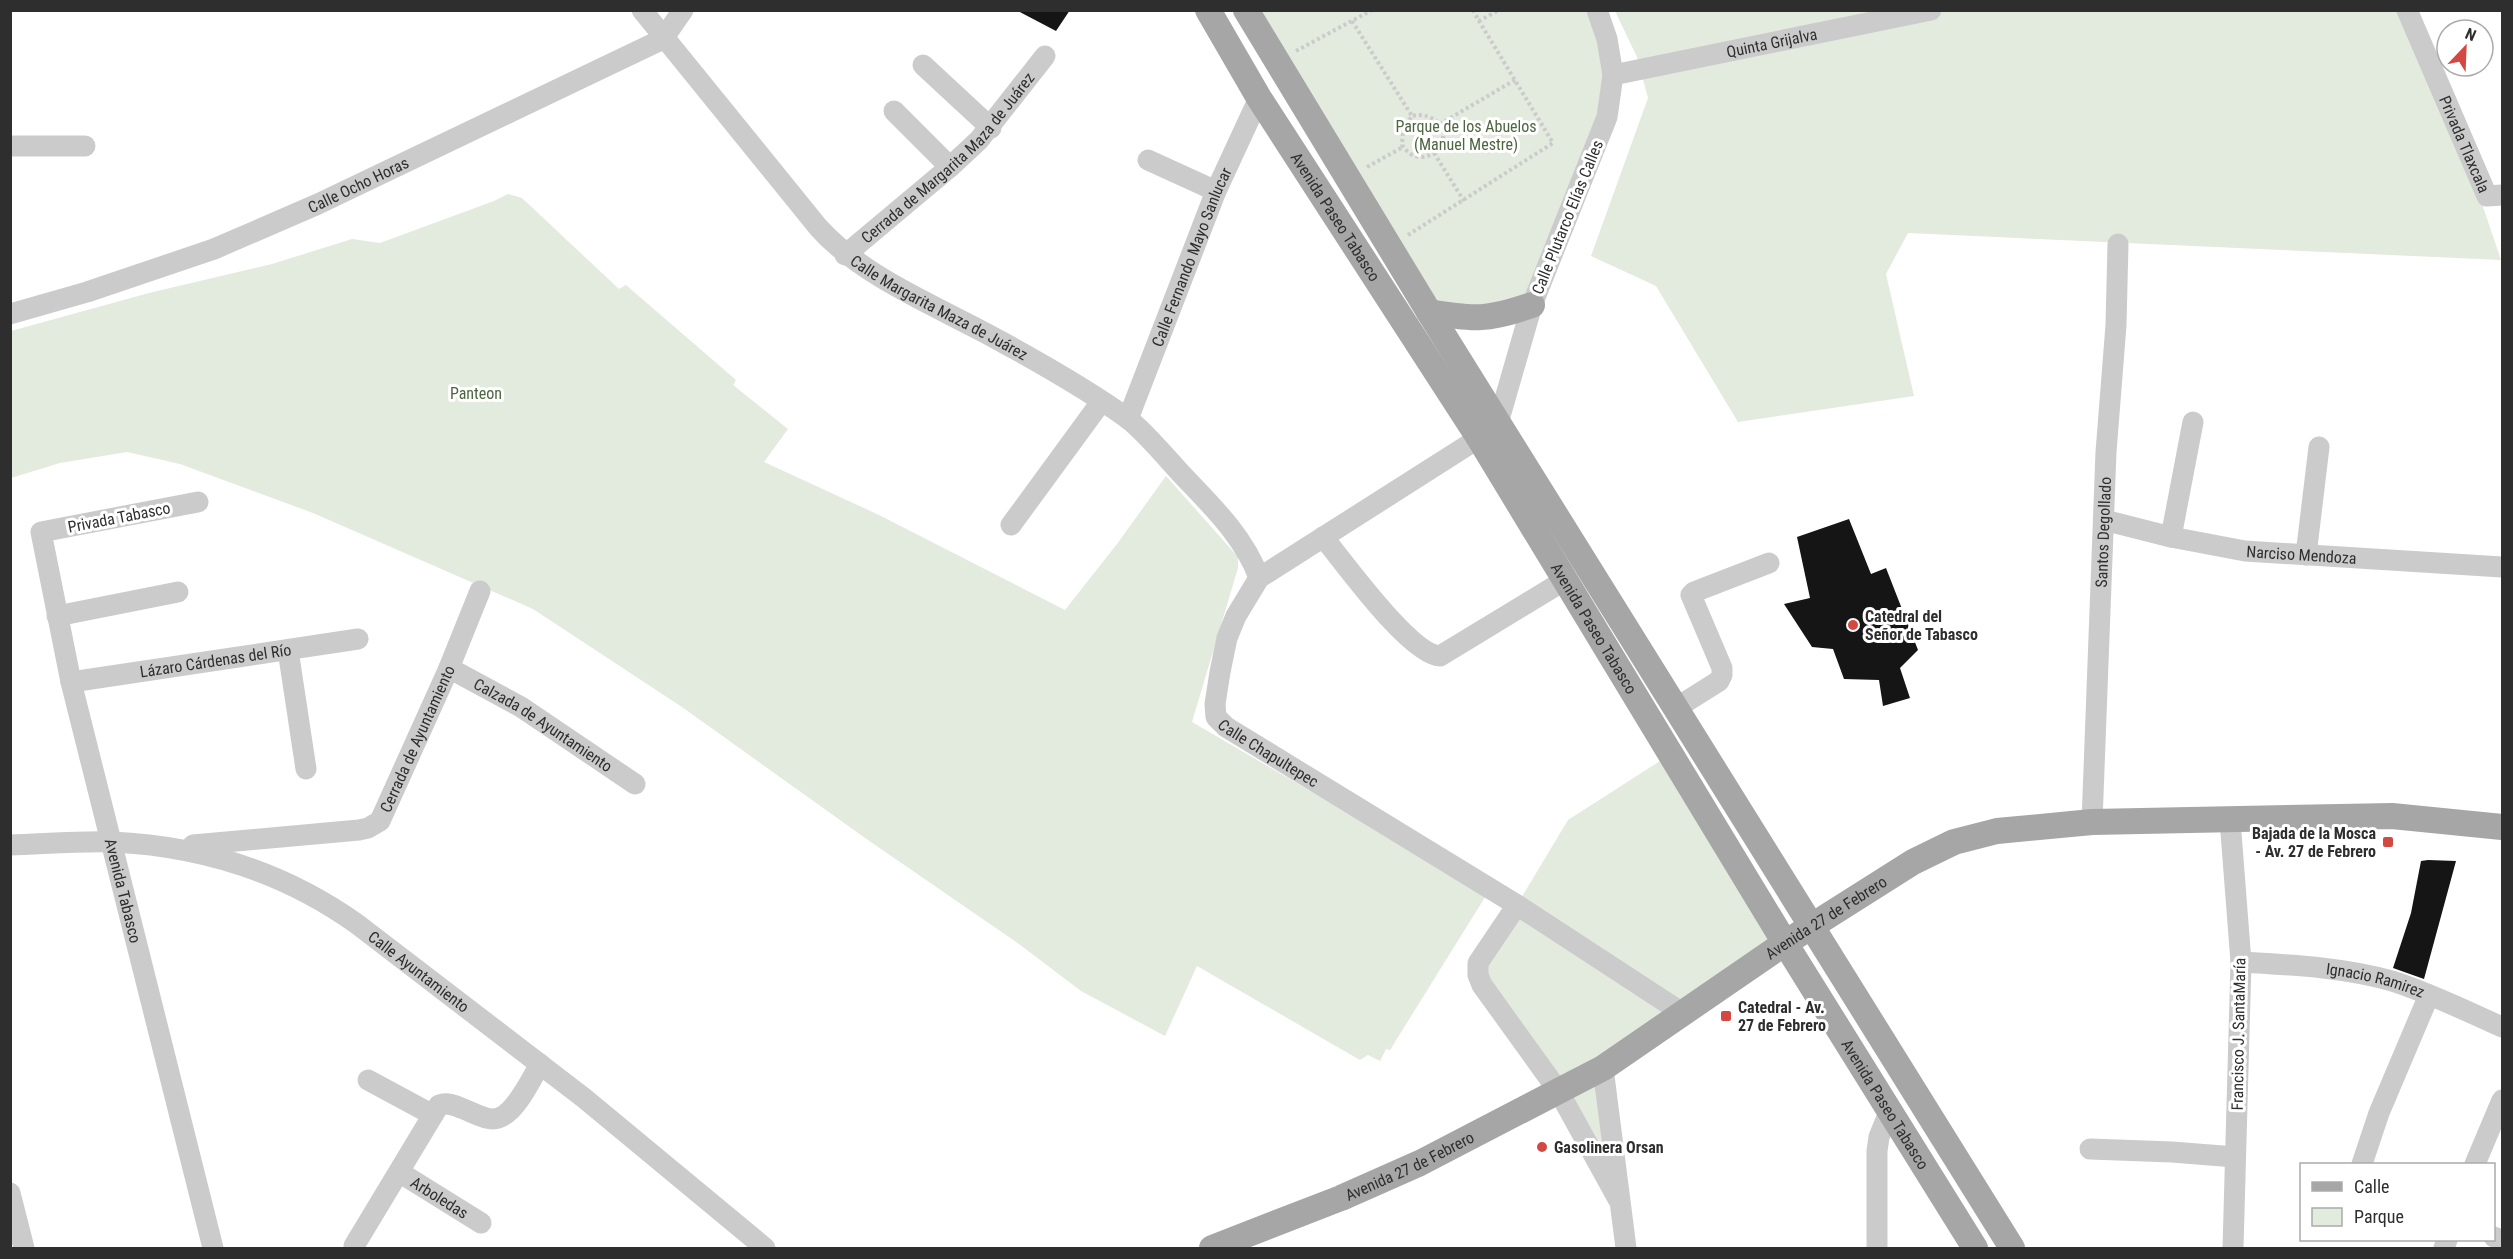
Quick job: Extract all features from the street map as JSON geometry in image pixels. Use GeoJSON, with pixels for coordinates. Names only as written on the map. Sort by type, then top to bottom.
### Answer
{"type":"FeatureCollection","features":[{"type":"Feature","properties":{"kind":"main road","name":"Avenida Paseo Tabasco"},"geometry":{"type":"LineString","coordinates":[[1208,10],[1259,98],[1676,708],[2012,1248]]}},
{"type":"Feature","properties":{"kind":"main road","name":"Avenida Paseo Tabasco"},"geometry":{"type":"LineString","coordinates":[[1246,10],[1429,312],[1564,580],[1785,943],[1975,1248]]}},
{"type":"Feature","properties":{"kind":"main road"},"geometry":{"type":"LineString","coordinates":[[1429,312],[1467,319],[1497,317],[1532,305]]}},
{"type":"Feature","properties":{"kind":"main road","name":"Avenida 27 de Febrero"},"geometry":{"type":"LineString","coordinates":[[1212,1248],[1341,1198],[1420,1163],[1603,1068],[1812,925],[1913,862],[1954,842],[1997,831],[2092,822],[2392,816],[2502,827]]}},
{"type":"Feature","properties":{"kind":"street","name":"Calle Margarita Maza de Juárez"},"geometry":{"type":"LineString","coordinates":[[642,10],[663,39],[818,227],[845,255],[868,270],[1002,342],[1128,419],[1201,494],[1249,554],[1259,578]]}},
{"type":"Feature","properties":{"kind":"street","name":"Calle Ocho Horas"},"geometry":{"type":"LineString","coordinates":[[10,314],[87,292],[214,249],[318,204],[663,39],[683,10]]}},
{"type":"Feature","properties":{"kind":"street","name":"Calle Plutarco Elías Calles"},"geometry":{"type":"LineString","coordinates":[[1488,431],[1532,305],[1607,117],[1613,75],[1607,39],[1597,10]]}},
{"type":"Feature","properties":{"kind":"street","name":"Quinta Grijalva"},"geometry":{"type":"LineString","coordinates":[[1613,75],[1931,10]]}},
{"type":"Feature","properties":{"kind":"street","name":"Privada Tlaxcala"},"geometry":{"type":"LineString","coordinates":[[2407,10],[2487,196],[2502,195]]}},
{"type":"Feature","properties":{"kind":"street","name":"Cerrada de Margarita Maza de Juárez"},"geometry":{"type":"LineString","coordinates":[[845,255],[950,168],[991,128],[1045,56]]}},
{"type":"Feature","properties":{"kind":"street"},"geometry":{"type":"LineString","coordinates":[[923,65],[991,128]]}},
{"type":"Feature","properties":{"kind":"street","name":"Calle Fernando Mayo Sanlucar"},"geometry":{"type":"LineString","coordinates":[[1128,419],[1216,191],[1259,98]]}},
{"type":"Feature","properties":{"kind":"street"},"geometry":{"type":"LineString","coordinates":[[894,111],[950,168]]}},
{"type":"Feature","properties":{"kind":"street"},"geometry":{"type":"LineString","coordinates":[[10,146],[85,146]]}},
{"type":"Feature","properties":{"kind":"street"},"geometry":{"type":"LineString","coordinates":[[1148,160],[1216,191]]}},
{"type":"Feature","properties":{"kind":"street","name":"Santos Degollado"},"geometry":{"type":"LineString","coordinates":[[2092,822],[2118,244]]}},
{"type":"Feature","properties":{"kind":"street"},"geometry":{"type":"LineString","coordinates":[[1011,525],[1101,402]]}},
{"type":"Feature","properties":{"kind":"street"},"geometry":{"type":"LineString","coordinates":[[2171,537],[2193,422]]}},
{"type":"Feature","properties":{"kind":"street","name":"Calle Chapultepec"},"geometry":{"type":"LineString","coordinates":[[1488,431],[1259,578],[1241,605],[1227,638],[1215,704],[1216,717],[1226,727],[1517,905],[1684,1014]]}},
{"type":"Feature","properties":{"kind":"street"},"geometry":{"type":"LineString","coordinates":[[2306,555],[2319,447]]}},
{"type":"Feature","properties":{"kind":"street","name":"Privada Tabasco"},"geometry":{"type":"LineString","coordinates":[[41,532],[198,502]]}},
{"type":"Feature","properties":{"kind":"street","name":"Narciso Mendoza"},"geometry":{"type":"LineString","coordinates":[[2104,520],[2171,537],[2245,551],[2502,567]]}},
{"type":"Feature","properties":{"kind":"street","name":"Avenida Tabasco"},"geometry":{"type":"LineString","coordinates":[[41,532],[71,682],[213,1248]]}},
{"type":"Feature","properties":{"kind":"street"},"geometry":{"type":"LineString","coordinates":[[1323,537],[1403,635],[1432,656],[1440,656],[1564,580]]}},
{"type":"Feature","properties":{"kind":"street"},"geometry":{"type":"LineString","coordinates":[[1676,708],[1719,681],[1722,675],[1722,668],[1691,596],[1694,592],[1769,562]]}},
{"type":"Feature","properties":{"kind":"street","name":"Cerrada de Ayuntamiento"},"geometry":{"type":"LineString","coordinates":[[171,847],[359,830],[376,825],[380,821],[449,668],[480,591]]}},
{"type":"Feature","properties":{"kind":"street"},"geometry":{"type":"LineString","coordinates":[[57,616],[178,592]]}},
{"type":"Feature","properties":{"kind":"street","name":"Lázaro Cárdenas del Río"},"geometry":{"type":"LineString","coordinates":[[71,682],[358,639]]}},
{"type":"Feature","properties":{"kind":"street"},"geometry":{"type":"LineString","coordinates":[[288,650],[306,769]]}},
{"type":"Feature","properties":{"kind":"street","name":"Calzada de Ayuntamiento"},"geometry":{"type":"LineString","coordinates":[[449,668],[521,707],[634,784]]}},
{"type":"Feature","properties":{"kind":"street","name":"Francisco J. SantaMaría"},"geometry":{"type":"LineString","coordinates":[[2230,820],[2241,962],[2233,1248]]}},
{"type":"Feature","properties":{"kind":"street","name":"Calle Ayuntamiento"},"geometry":{"type":"LineString","coordinates":[[10,845],[111,842],[200,852],[246,865],[287,882],[325,902],[540,1064],[662,1161],[765,1248]]}},
{"type":"Feature","properties":{"kind":"street"},"geometry":{"type":"LineString","coordinates":[[1517,905],[1478,963],[1478,975],[1482,985],[1559,1092],[1618,1199]]}},
{"type":"Feature","properties":{"kind":"street","name":"Ignacio Ramirez"},"geometry":{"type":"LineString","coordinates":[[2241,962],[2345,971],[2391,981],[2502,1027]]}},
{"type":"Feature","properties":{"kind":"street"},"geometry":{"type":"LineString","coordinates":[[2362,1163],[2379,1113],[2429,995]]}},
{"type":"Feature","properties":{"kind":"street"},"geometry":{"type":"LineString","coordinates":[[354,1246],[439,1106],[444,1103],[492,1120],[505,1116],[514,1107],[540,1064]]}},
{"type":"Feature","properties":{"kind":"street"},"geometry":{"type":"LineString","coordinates":[[1603,1068],[1626,1248]]}},
{"type":"Feature","properties":{"kind":"street"},"geometry":{"type":"LineString","coordinates":[[368,1080],[433,1115]]}},
{"type":"Feature","properties":{"kind":"street"},"geometry":{"type":"LineString","coordinates":[[2475,1163],[2502,1100]]}},
{"type":"Feature","properties":{"kind":"street"},"geometry":{"type":"LineString","coordinates":[[1877,1248],[1877,1151],[1879,1137],[1890,1110]]}},
{"type":"Feature","properties":{"kind":"street"},"geometry":{"type":"LineString","coordinates":[[2090,1149],[2235,1157]]}},
{"type":"Feature","properties":{"kind":"street","name":"Arboledas"},"geometry":{"type":"LineString","coordinates":[[399,1172],[481,1223]]}},
{"type":"Feature","properties":{"kind":"street"},"geometry":{"type":"LineString","coordinates":[[10,1193],[19,1245]]}},
{"type":"Feature","properties":{"kind":"path"},"geometry":{"type":"LineString","coordinates":[[1276,61],[1372,10]]}},
{"type":"Feature","properties":{"kind":"path"},"geometry":{"type":"LineString","coordinates":[[1389,247],[1553,143],[1473,10]]}},
{"type":"Feature","properties":{"kind":"path"},"geometry":{"type":"LineString","coordinates":[[1479,21],[1499,10]]}},
{"type":"Feature","properties":{"kind":"path"},"geometry":{"type":"LineString","coordinates":[[1352,21],[1412,116]]}},
{"type":"Feature","properties":{"kind":"path"},"geometry":{"type":"LineString","coordinates":[[1440,124],[1515,80]]}},
{"type":"Feature","properties":{"kind":"path"},"geometry":{"type":"LineString","coordinates":[[1412,116],[1426,116],[1440,124],[1443,137],[1434,153],[1427,157],[1418,157],[1403,147],[1401,141],[1403,129],[1412,116]]}},
{"type":"Feature","properties":{"kind":"path"},"geometry":{"type":"LineString","coordinates":[[1347,178],[1403,147]]}},
{"type":"Feature","properties":{"kind":"path"},"geometry":{"type":"LineString","coordinates":[[1434,153],[1464,201]]}},
{"type":"Feature","properties":{"kind":"green space"},"geometry":{"type":"Polygon","coordinates":[[[2396,10],[2481,201],[2501,260],[1908,233],[1886,274],[1914,396],[1738,422],[1656,286],[1591,256],[1648,98],[1637,57],[1615,11],[2396,10]]]}},
{"type":"Feature","properties":{"kind":"green space","name":"Parque de los Abuelos (Manuel Mestre)"},"geometry":{"type":"Polygon","coordinates":[[[1246,11],[1597,11],[1613,75],[1532,305],[1429,312],[1246,11]]]}},
{"type":"Feature","properties":{"kind":"green space","name":"Panteon"},"geometry":{"type":"Polygon","coordinates":[[[508,194],[522,198],[619,289],[626,285],[736,380],[733,385],[788,429],[764,462],[879,515],[1065,610],[1166,476],[1238,557],[1238,568],[1192,722],[1487,894],[1390,1050],[1386,1049],[1380,1061],[1368,1055],[1360,1060],[1197,966],[1165,1036],[1081,991],[1019,944],[682,707],[533,609],[313,513],[180,464],[127,452],[60,463],[11,478],[11,331],[149,293],[272,264],[352,239],[380,243],[508,194]]]}},
{"type":"Feature","properties":{"kind":"green space"},"geometry":{"type":"Polygon","coordinates":[[[1671,754],[1785,943],[1603,1068],[1618,1199],[1478,963],[1517,905],[1568,820],[1671,754]]]}},
{"type":"Feature","properties":{"kind":"building"},"geometry":{"type":"Polygon","coordinates":[[[1016,10],[1070,10],[1056,31],[1016,10]]]}},
{"type":"Feature","properties":{"kind":"building","name":"Catedral del Señor de Tabasco"},"geometry":{"type":"Polygon","coordinates":[[[1849,519],[1871,574],[1886,568],[1918,650],[1900,668],[1910,698],[1883,706],[1879,680],[1844,679],[1833,649],[1812,647],[1784,604],[1810,598],[1797,537],[1849,519]]]}},
{"type":"Feature","properties":{"kind":"building"},"geometry":{"type":"Polygon","coordinates":[[[2421,861],[2456,861],[2424,979],[2393,968],[2411,913],[2421,861]]]}},
{"type":"Feature","properties":{"kind":"place","name":"Catedral del Señor de Tabasco"},"geometry":{"type":"Point","coordinates":[1853,625]}},
{"type":"Feature","properties":{"kind":"place","name":"Bajada de la Mosca - Av. 27 de Febrero"},"geometry":{"type":"Point","coordinates":[2388,842]}},
{"type":"Feature","properties":{"kind":"place","name":"Catedral - Av. 27 de Febrero"},"geometry":{"type":"Point","coordinates":[1726,1016]}},
{"type":"Feature","properties":{"kind":"place","name":"Gasolinera Orsan"},"geometry":{"type":"Point","coordinates":[1542,1147]}}]}
